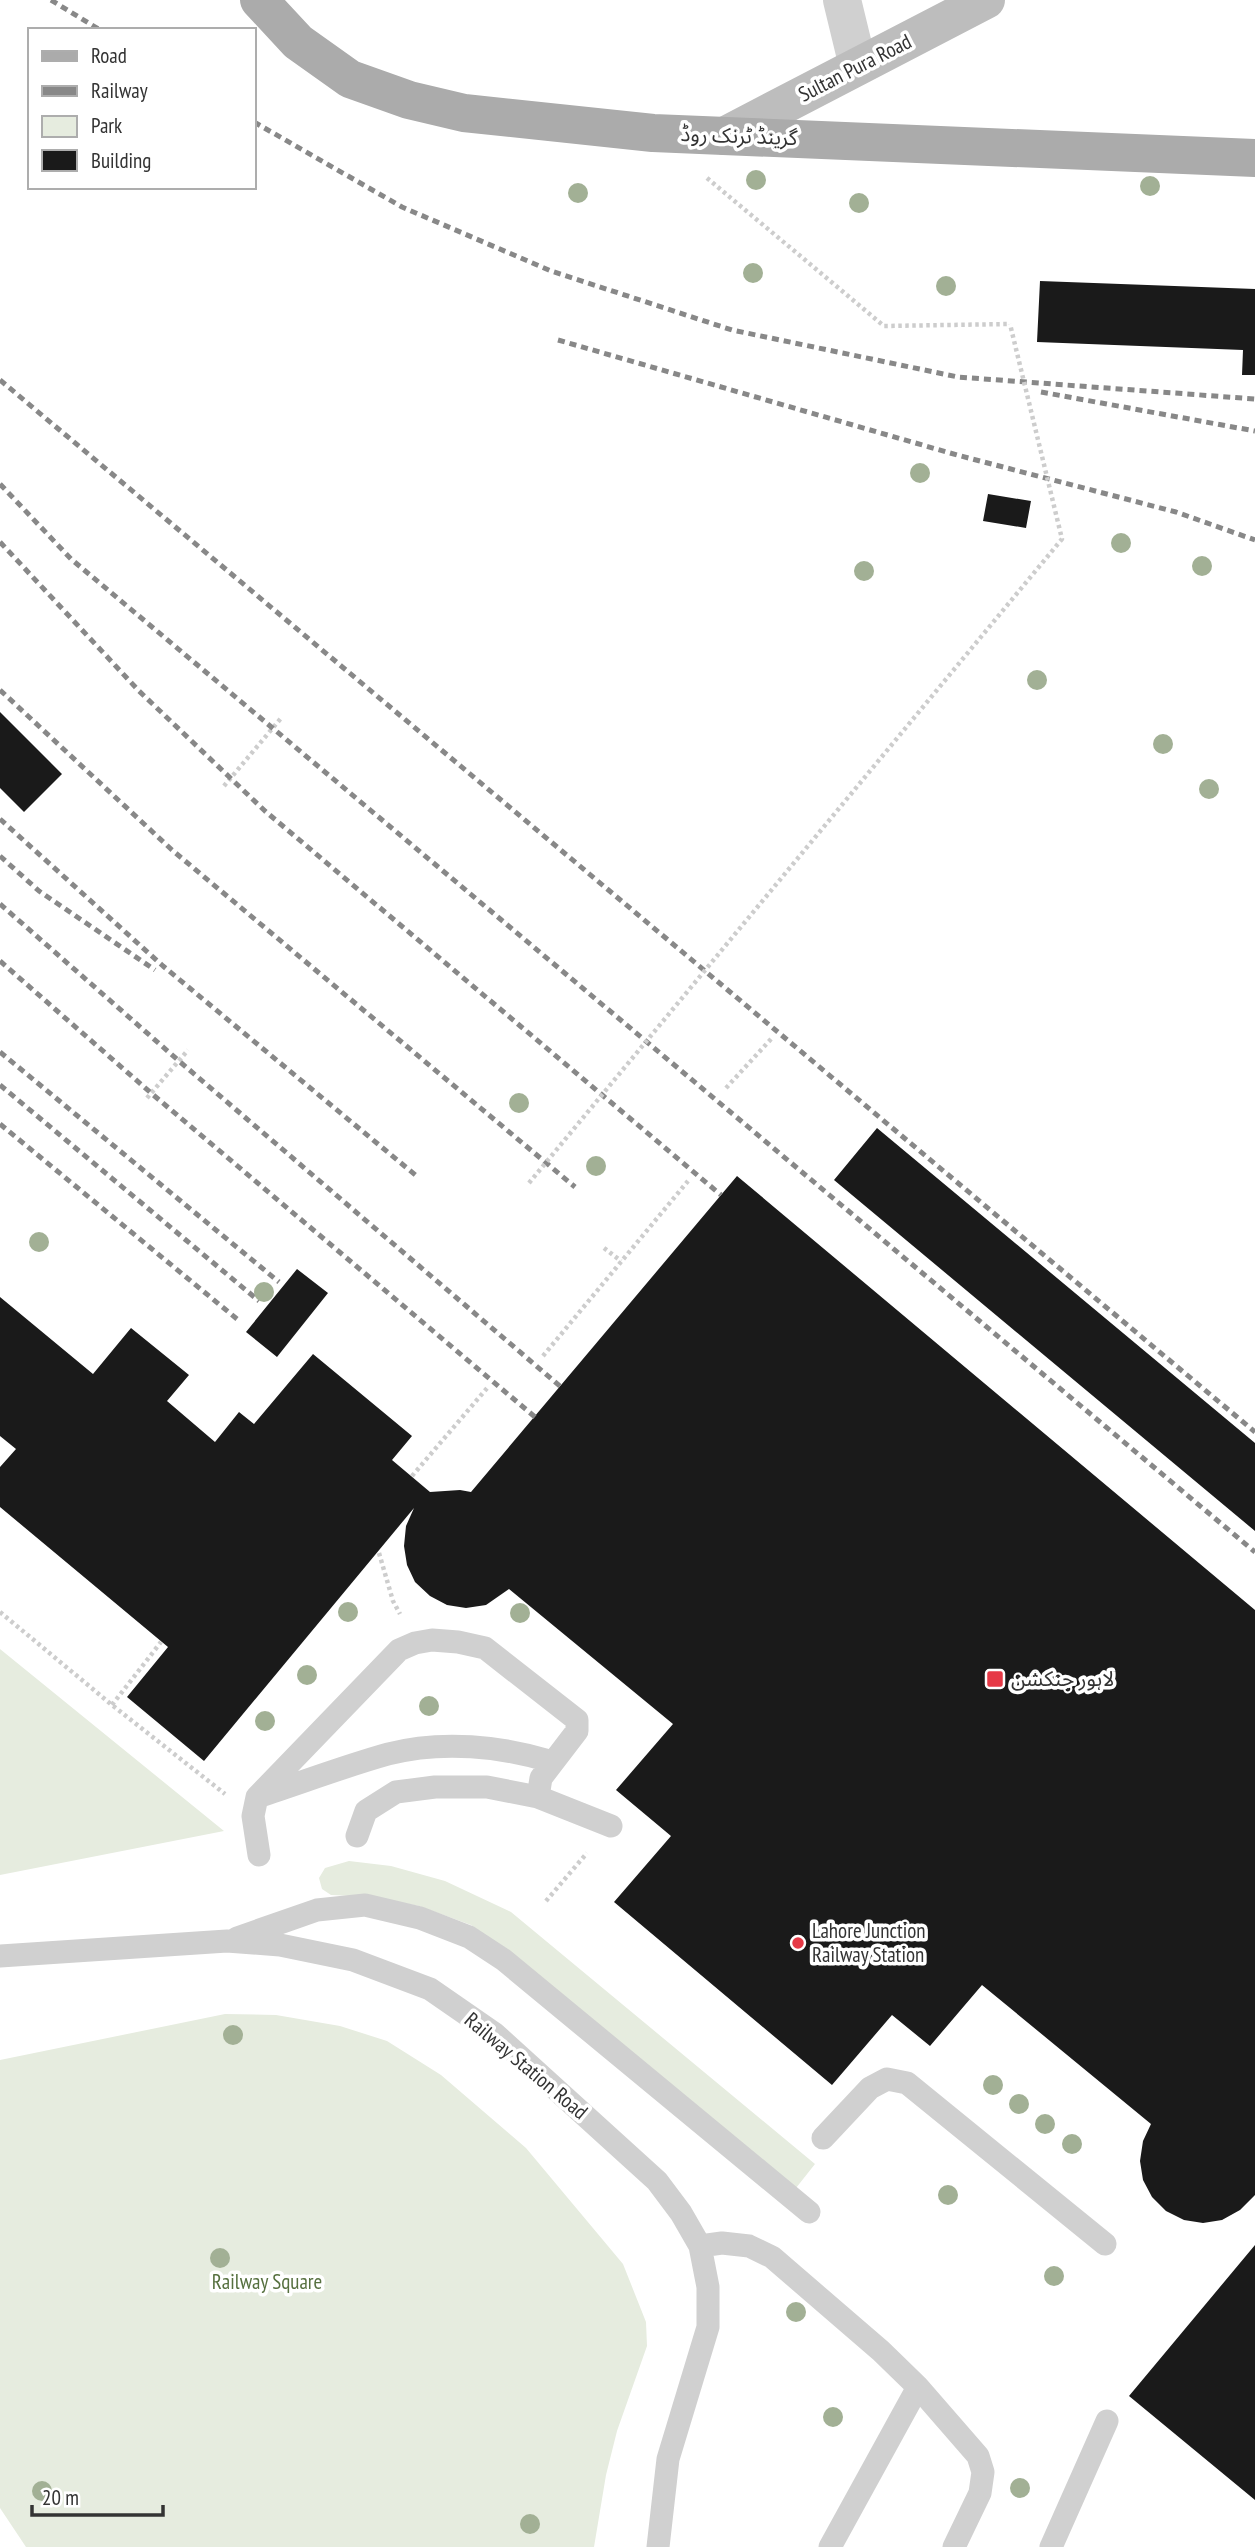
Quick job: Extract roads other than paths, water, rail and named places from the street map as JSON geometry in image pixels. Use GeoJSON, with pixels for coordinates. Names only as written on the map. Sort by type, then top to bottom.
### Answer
{"type":"FeatureCollection","features":[{"type":"Feature","properties":{"kind":"main road","name":"گرینڈ ٹرنک روڈ"},"geometry":{"type":"LineString","coordinates":[[259,0],[298,42],[350,79],[409,100],[464,113],[653,133],[1255,158]]}},
{"type":"Feature","properties":{"kind":"main road","name":"Sultan Pura Road"},"geometry":{"type":"LineString","coordinates":[[724,136],[986,0]]}},
{"type":"Feature","properties":{"kind":"street"},"geometry":{"type":"LineString","coordinates":[[842,0],[858,66]]}},
{"type":"Feature","properties":{"kind":"lane"},"geometry":{"type":"LineString","coordinates":[[259,1855],[255,1807],[399,1650],[415,1643],[432,1640],[485,1648],[577,1720],[577,1731],[541,1778],[538,1797]]}},
{"type":"Feature","properties":{"kind":"lane"},"geometry":{"type":"LineString","coordinates":[[255,1807],[390,1754],[448,1746],[520,1752],[553,1762]]}},
{"type":"Feature","properties":{"kind":"lane"},"geometry":{"type":"LineString","coordinates":[[356,1836],[366,1811],[396,1792],[435,1787],[487,1787],[538,1797],[611,1826]]}},
{"type":"Feature","properties":{"kind":"lane"},"geometry":{"type":"LineString","coordinates":[[227,1941],[317,1910],[365,1905],[420,1918],[469,1937],[503,1960],[808,2212]]}},
{"type":"Feature","properties":{"kind":"lane","name":"Railway Station Road"},"geometry":{"type":"LineString","coordinates":[[0,1956],[227,1941],[280,1945],[353,1960],[430,1989],[495,2034],[657,2180],[700,2246],[708,2287],[708,2327],[668,2459],[658,2547]]}},
{"type":"Feature","properties":{"kind":"lane"},"geometry":{"type":"LineString","coordinates":[[823,2138],[870,2088],[887,2079],[907,2083],[1105,2244]]}},
{"type":"Feature","properties":{"kind":"lane"},"geometry":{"type":"LineString","coordinates":[[700,2246],[722,2243],[749,2246],[772,2257],[918,2387],[978,2456],[984,2472],[980,2493],[954,2547]]}},
{"type":"Feature","properties":{"kind":"lane"},"geometry":{"type":"LineString","coordinates":[[830,2547],[918,2387]]}},
{"type":"Feature","properties":{"kind":"lane"},"geometry":{"type":"LineString","coordinates":[[1051,2547],[1107,2421]]}},
{"type":"Feature","properties":{"kind":"railway"},"geometry":{"type":"LineString","coordinates":[[51,0],[97,28]]}},
{"type":"Feature","properties":{"kind":"railway"},"geometry":{"type":"LineString","coordinates":[[256,123],[402,207],[551,271],[732,330],[958,377],[1255,399]]}},
{"type":"Feature","properties":{"kind":"railway"},"geometry":{"type":"LineString","coordinates":[[558,340],[957,455],[1176,512],[1255,540]]}},
{"type":"Feature","properties":{"kind":"railway"},"geometry":{"type":"LineString","coordinates":[[0,380],[1255,1432]]}},
{"type":"Feature","properties":{"kind":"railway"},"geometry":{"type":"LineString","coordinates":[[1041,392],[1255,431]]}},
{"type":"Feature","properties":{"kind":"railway"},"geometry":{"type":"LineString","coordinates":[[0,484],[71,559],[1255,1552]]}},
{"type":"Feature","properties":{"kind":"railway"},"geometry":{"type":"LineString","coordinates":[[0,542],[139,691],[265,811],[721,1195]]}},
{"type":"Feature","properties":{"kind":"railway"},"geometry":{"type":"LineString","coordinates":[[0,690],[172,850],[575,1187]]}},
{"type":"Feature","properties":{"kind":"railway"},"geometry":{"type":"LineString","coordinates":[[0,819],[163,966],[419,1178]]}},
{"type":"Feature","properties":{"kind":"railway"},"geometry":{"type":"LineString","coordinates":[[0,856],[39,891],[155,970]]}},
{"type":"Feature","properties":{"kind":"railway"},"geometry":{"type":"LineString","coordinates":[[0,904],[179,1061],[561,1387]]}},
{"type":"Feature","properties":{"kind":"railway"},"geometry":{"type":"LineString","coordinates":[[0,961],[151,1093],[535,1417]]}},
{"type":"Feature","properties":{"kind":"railway"},"geometry":{"type":"LineString","coordinates":[[0,1052],[279,1282]]}},
{"type":"Feature","properties":{"kind":"railway"},"geometry":{"type":"LineString","coordinates":[[0,1085],[259,1301]]}},
{"type":"Feature","properties":{"kind":"railway"},"geometry":{"type":"LineString","coordinates":[[0,1124],[237,1319]]}},
{"type":"Feature","properties":{"kind":"place","name":"لاہور جنکشن"},"geometry":{"type":"Point","coordinates":[995,1679]}},
{"type":"Feature","properties":{"kind":"place","name":"Lahore Junction Railway Station"},"geometry":{"type":"Point","coordinates":[798,1943]}},
{"type":"Feature","properties":{"kind":"park label","name":"Railway Square"},"geometry":{"type":"Point","coordinates":[267,2282]}}]}
